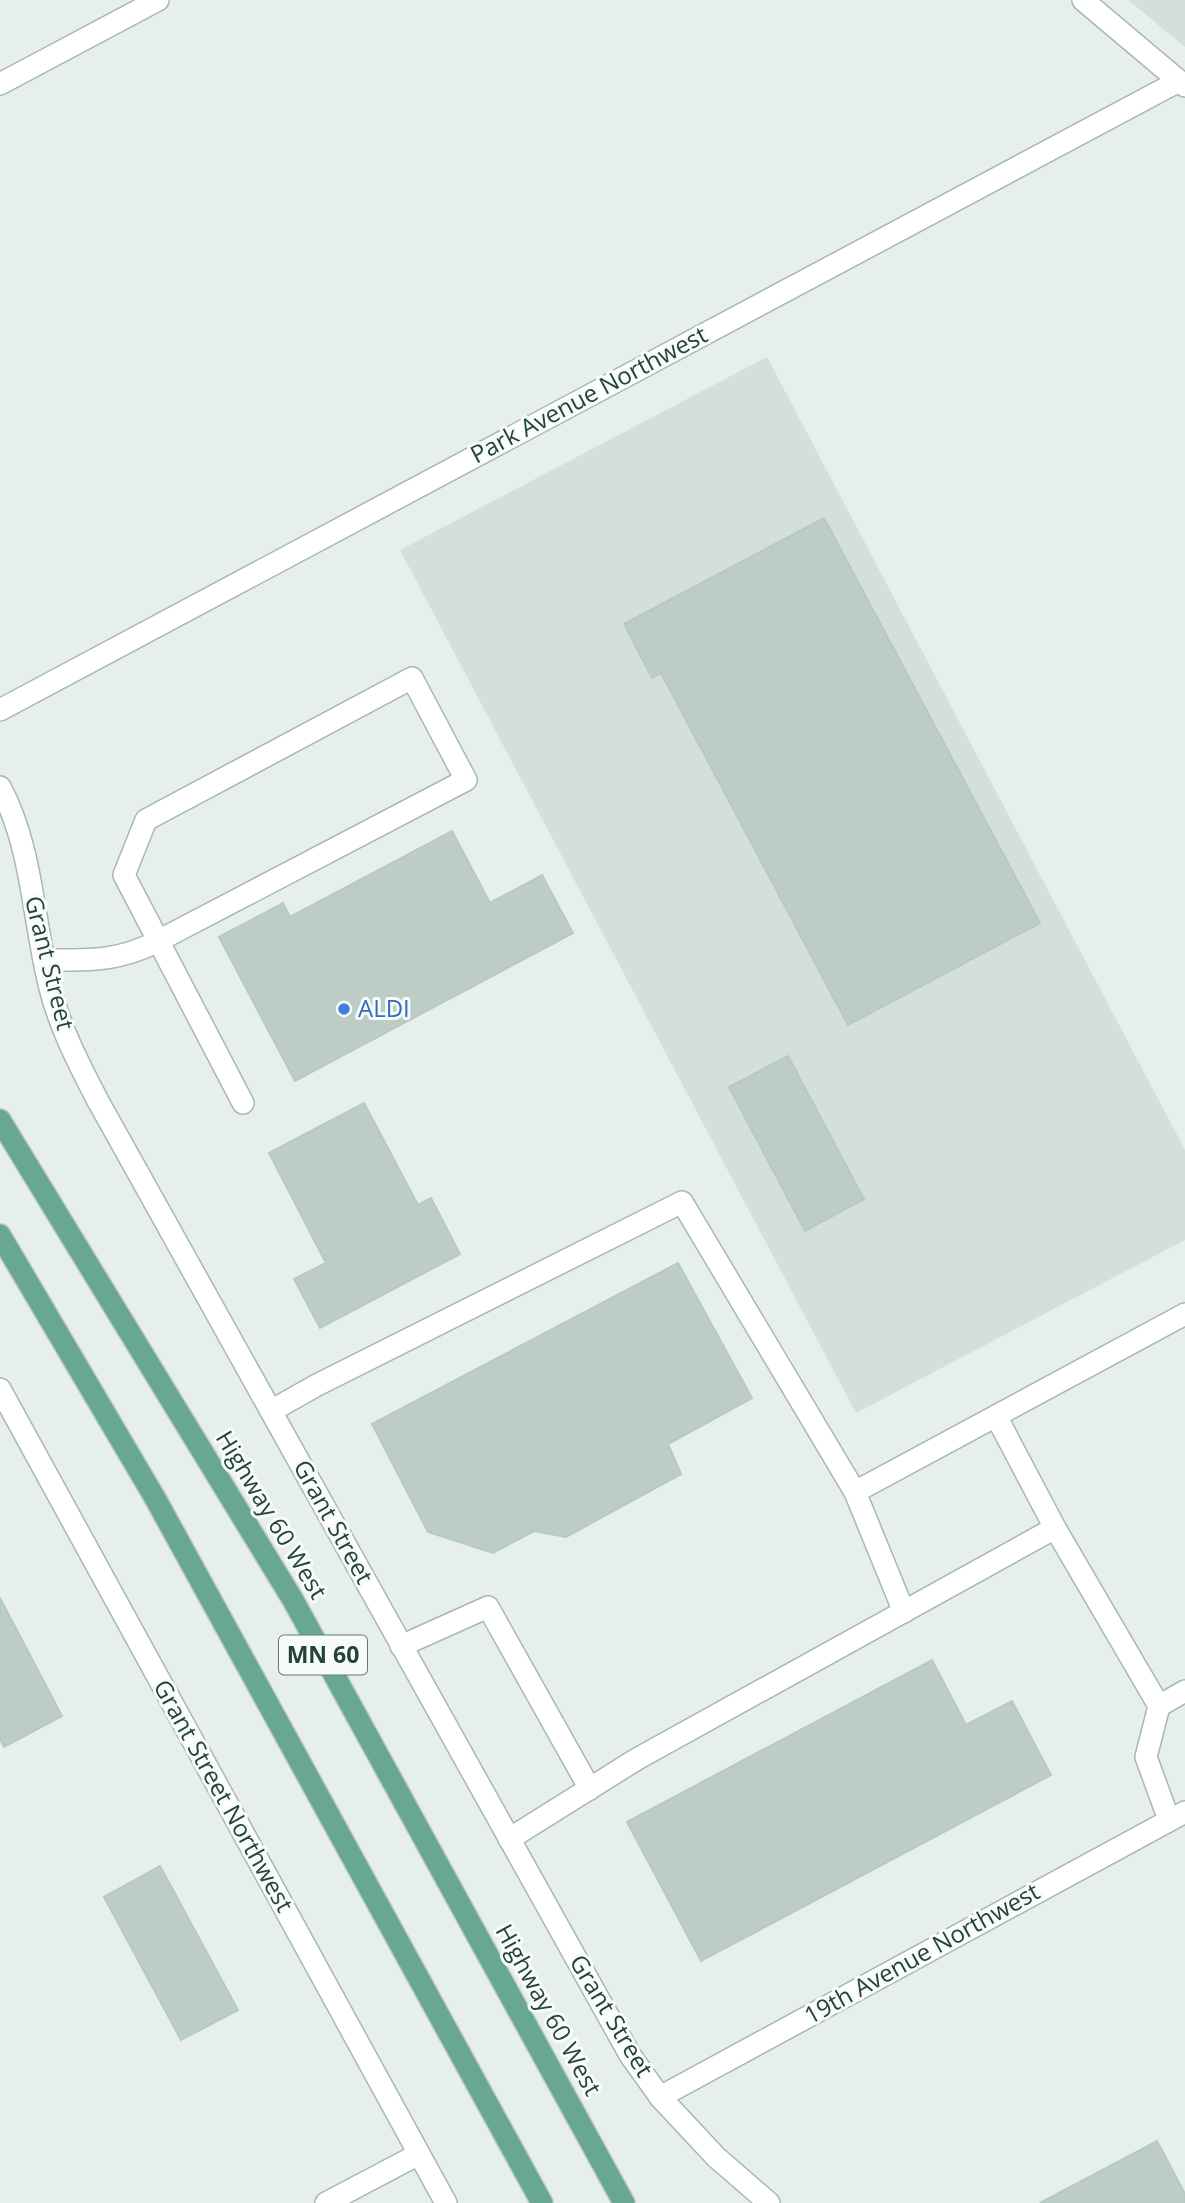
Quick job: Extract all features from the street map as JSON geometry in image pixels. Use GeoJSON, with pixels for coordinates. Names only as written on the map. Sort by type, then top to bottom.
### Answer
{"type":"FeatureCollection","features":[{"type":"Feature","properties":{"kind":"main road","name":"Highway 60 West"},"geometry":{"type":"LineString","coordinates":[[0,1120],[293,1600],[624,2203]]}},
{"type":"Feature","properties":{"kind":"main road","name":"MN 60"},"geometry":{"type":"LineString","coordinates":[[0,1235],[162,1510],[542,2203]]}},
{"type":"Feature","properties":{"kind":"street"},"geometry":{"type":"LineString","coordinates":[[0,84],[158,0]]}},
{"type":"Feature","properties":{"kind":"street"},"geometry":{"type":"LineString","coordinates":[[1083,0],[1182,83]]}},
{"type":"Feature","properties":{"kind":"street","name":"Park Avenue Northwest"},"geometry":{"type":"LineString","coordinates":[[0,710],[1182,83]]}},
{"type":"Feature","properties":{"kind":"street"},"geometry":{"type":"LineString","coordinates":[[44,960],[101,960],[136,953],[158,941],[466,780],[412,678],[146,820],[124,875],[158,941],[243,1103]]}},
{"type":"Feature","properties":{"kind":"street","name":"Grant Street"},"geometry":{"type":"LineString","coordinates":[[0,787],[24,852],[49,987],[64,1035],[97,1101],[630,2055],[660,2097],[716,2157],[769,2203]]}},
{"type":"Feature","properties":{"kind":"street"},"geometry":{"type":"LineString","coordinates":[[271,1411],[317,1385],[682,1202],[855,1492],[904,1612]]}},
{"type":"Feature","properties":{"kind":"street"},"geometry":{"type":"LineString","coordinates":[[855,1492],[1185,1314]]}},
{"type":"Feature","properties":{"kind":"street","name":"Grant Street Northwest"},"geometry":{"type":"LineString","coordinates":[[0,1389],[446,2203]]}},
{"type":"Feature","properties":{"kind":"street"},"geometry":{"type":"LineString","coordinates":[[996,1416],[1055,1528],[1159,1706],[1146,1757],[1177,1816]]}},
{"type":"Feature","properties":{"kind":"street"},"geometry":{"type":"LineString","coordinates":[[509,1839],[636,1759],[1055,1528]]}},
{"type":"Feature","properties":{"kind":"street"},"geometry":{"type":"LineString","coordinates":[[401,1646],[488,1606],[590,1788]]}},
{"type":"Feature","properties":{"kind":"street"},"geometry":{"type":"LineString","coordinates":[[1159,1706],[1185,1692]]}},
{"type":"Feature","properties":{"kind":"street","name":"19th Avenue Northwest"},"geometry":{"type":"LineString","coordinates":[[660,2097],[1177,1816]]}},
{"type":"Feature","properties":{"kind":"street"},"geometry":{"type":"LineString","coordinates":[[326,2203],[352,2197],[419,2154]]}},
{"type":"Feature","properties":{"kind":"shaded area"},"geometry":{"type":"Polygon","coordinates":[[[1128,0],[1185,0],[1185,47],[1128,0]]]}},
{"type":"Feature","properties":{"kind":"shaded area"},"geometry":{"type":"Polygon","coordinates":[[[767,357],[1185,1150],[1185,1240],[856,1413],[400,550],[767,357]]]}},
{"type":"Feature","properties":{"kind":"building"},"geometry":{"type":"Polygon","coordinates":[[[824,518],[1040,923],[848,1025],[661,673],[652,678],[624,624],[824,518]]]}},
{"type":"Feature","properties":{"kind":"building","name":"ALDI"},"geometry":{"type":"Polygon","coordinates":[[[452,831],[490,903],[542,875],[573,933],[295,1081],[219,937],[283,903],[290,917],[452,831]]]}},
{"type":"Feature","properties":{"kind":"building"},"geometry":{"type":"Polygon","coordinates":[[[788,1056],[864,1199],[805,1231],[729,1087],[788,1056]]]}},
{"type":"Feature","properties":{"kind":"building"},"geometry":{"type":"Polygon","coordinates":[[[364,1103],[418,1205],[431,1198],[460,1254],[320,1328],[294,1279],[326,1263],[269,1153],[364,1103]]]}},
{"type":"Feature","properties":{"kind":"building"},"geometry":{"type":"Polygon","coordinates":[[[678,1263],[752,1398],[668,1444],[681,1474],[566,1537],[534,1531],[493,1553],[428,1532],[372,1424],[678,1263]]]}},
{"type":"Feature","properties":{"kind":"building"},"geometry":{"type":"Polygon","coordinates":[[[0,1598],[62,1716],[4,1747],[0,1739],[0,1598]]]}},
{"type":"Feature","properties":{"kind":"building"},"geometry":{"type":"Polygon","coordinates":[[[932,1660],[966,1725],[1012,1701],[1051,1775],[701,1961],[627,1822],[932,1660]]]}},
{"type":"Feature","properties":{"kind":"building"},"geometry":{"type":"Polygon","coordinates":[[[160,1866],[238,2010],[181,2040],[104,1897],[160,1866]]]}},
{"type":"Feature","properties":{"kind":"building"},"geometry":{"type":"Polygon","coordinates":[[[1157,2141],[1185,2194],[1185,2203],[1040,2203],[1157,2141]]]}},
{"type":"Feature","properties":{"kind":"place","name":"ALDI"},"geometry":{"type":"Point","coordinates":[344,1009]}}]}
